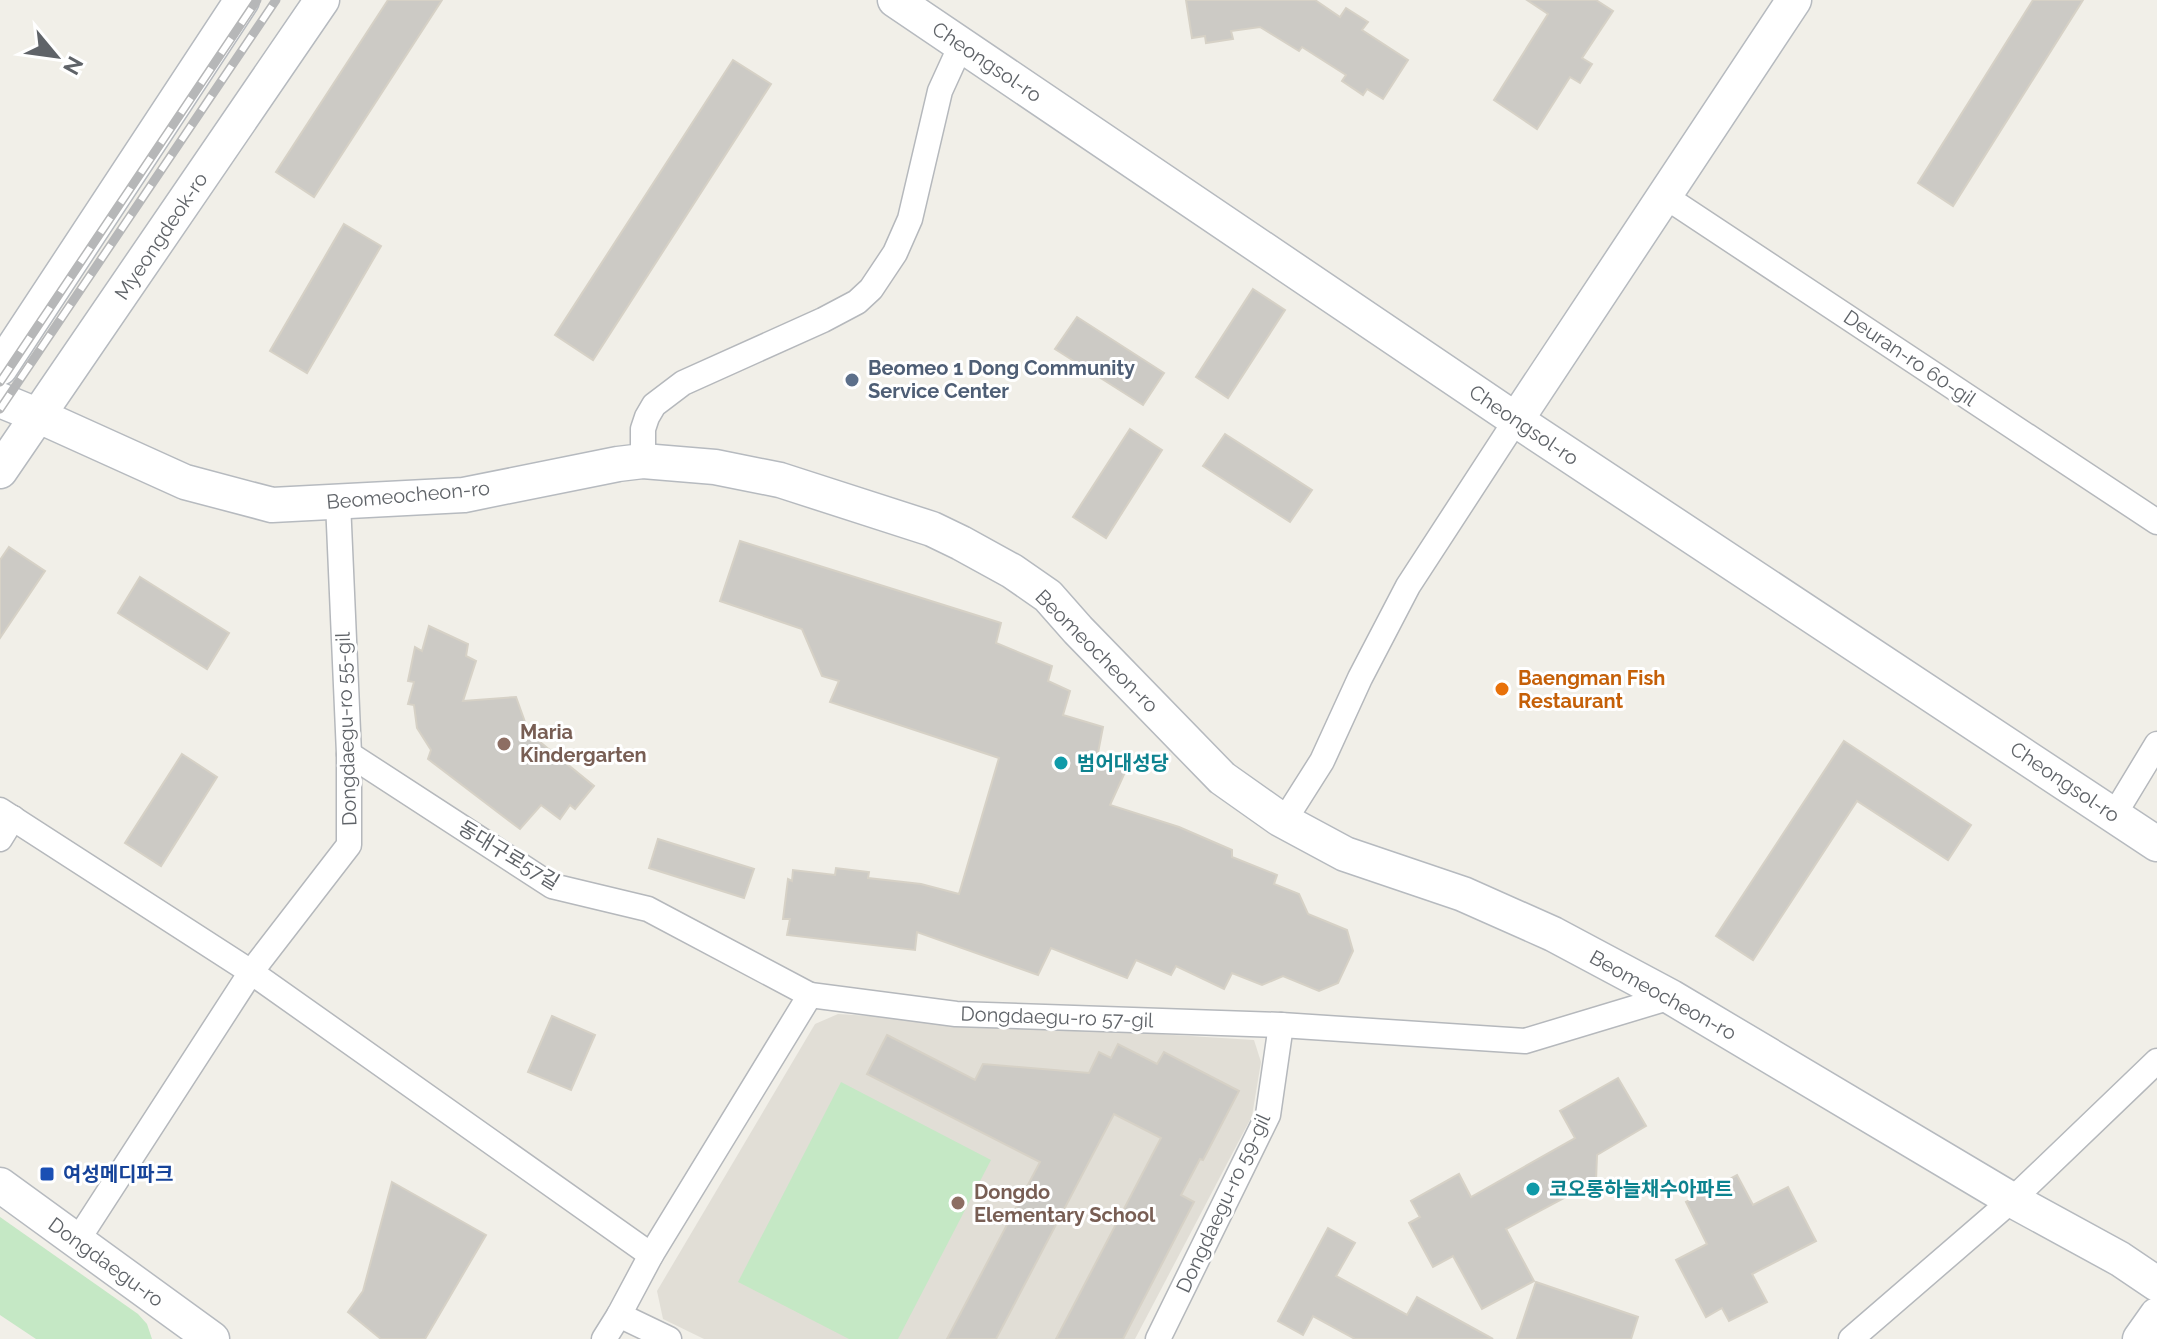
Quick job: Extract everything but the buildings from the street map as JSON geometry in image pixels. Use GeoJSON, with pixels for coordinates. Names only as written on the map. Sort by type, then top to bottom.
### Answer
{"type":"FeatureCollection","features":[{"type":"Feature","properties":{"kind":"main road"},"geometry":{"type":"LineString","coordinates":[[0,368],[242,0]]}},
{"type":"Feature","properties":{"kind":"main road","name":"Myeongdeok-ro"},"geometry":{"type":"LineString","coordinates":[[0,471],[322,0]]}},
{"type":"Feature","properties":{"kind":"main road","name":"Cheongsol-ro"},"geometry":{"type":"LineString","coordinates":[[895,0],[1516,420],[2157,844]]}},
{"type":"Feature","properties":{"kind":"main road"},"geometry":{"type":"LineString","coordinates":[[1516,420],[1794,0]]}},
{"type":"Feature","properties":{"kind":"main road","name":"Beomeocheon-ro"},"geometry":{"type":"LineString","coordinates":[[0,400],[185,482],[272,505],[464,495],[643,461],[715,467],[780,480],[932,529],[1012,571],[1048,596],[1222,778],[1284,821],[1345,854],[1463,894],[1542,929],[1671,997],[2012,1200],[2120,1259],[2157,1284]]}},
{"type":"Feature","properties":{"kind":"main road","name":"Dongdaegu-ro"},"geometry":{"type":"LineString","coordinates":[[0,1185],[212,1339]]}},
{"type":"Feature","properties":{"kind":"main road"},"geometry":{"type":"LineString","coordinates":[[2140,1339],[2157,1315]]}},
{"type":"Feature","properties":{"kind":"street"},"geometry":{"type":"LineString","coordinates":[[643,461],[643,429],[647,417],[654,405],[683,383],[823,320],[857,302],[871,289],[895,253],[910,219],[940,91],[961,45]]}},
{"type":"Feature","properties":{"kind":"street","name":"Deuran-ro 60-gil"},"geometry":{"type":"LineString","coordinates":[[1663,195],[2157,522]]}},
{"type":"Feature","properties":{"kind":"street"},"geometry":{"type":"LineString","coordinates":[[1284,821],[1322,761],[1360,678],[1408,586],[1516,420]]}},
{"type":"Feature","properties":{"kind":"street","name":"Dongdaegu-ro 55-gil"},"geometry":{"type":"LineString","coordinates":[[77,1241],[251,972],[349,845],[349,754],[338,502]]}},
{"type":"Feature","properties":{"kind":"street"},"geometry":{"type":"LineString","coordinates":[[2114,815],[2157,744]]}},
{"type":"Feature","properties":{"kind":"street","name":"동대구로57길"},"geometry":{"type":"LineString","coordinates":[[349,754],[552,886],[648,909],[810,995]]}},
{"type":"Feature","properties":{"kind":"street"},"geometry":{"type":"LineString","coordinates":[[4,822],[251,972],[651,1255]]}},
{"type":"Feature","properties":{"kind":"street"},"geometry":{"type":"LineString","coordinates":[[604,1339],[651,1255],[810,995]]}},
{"type":"Feature","properties":{"kind":"street","name":"Dongdaegu-ro 57-gil"},"geometry":{"type":"LineString","coordinates":[[810,995],[956,1014],[1281,1025],[1525,1041],[1671,997]]}},
{"type":"Feature","properties":{"kind":"street","name":"Dongdaegu-ro 59-gil"},"geometry":{"type":"LineString","coordinates":[[1167,1336],[1268,1115],[1281,1025]]}},
{"type":"Feature","properties":{"kind":"street"},"geometry":{"type":"LineString","coordinates":[[1851,1339],[2012,1200],[2157,1061]]}},
{"type":"Feature","properties":{"kind":"street"},"geometry":{"type":"LineString","coordinates":[[619,1315],[669,1339]]}},
{"type":"Feature","properties":{"kind":"shaded area","name":"Dongdo Elementary School"},"geometry":{"type":"Polygon","coordinates":[[[838,1014],[1254,1040],[1261,1062],[1252,1116],[1135,1339],[704,1339],[663,1319],[657,1291],[815,1024],[838,1014]]]}},
{"type":"Feature","properties":{"kind":"green space"},"geometry":{"type":"Polygon","coordinates":[[[841,1082],[991,1160],[898,1339],[849,1339],[738,1282],[841,1082]]]}},
{"type":"Feature","properties":{"kind":"green space"},"geometry":{"type":"Polygon","coordinates":[[[0,1217],[138,1314],[147,1324],[152,1339],[36,1339],[0,1315],[0,1217]]]}},
{"type":"Feature","properties":{"kind":"railway"},"geometry":{"type":"LineString","coordinates":[[0,382],[257,0]]}},
{"type":"Feature","properties":{"kind":"railway"},"geometry":{"type":"LineString","coordinates":[[0,409],[276,0]]}},
{"type":"Feature","properties":{"kind":"place","name":"Beomeo 1 Dong Community Service Center"},"geometry":{"type":"Point","coordinates":[852,380]}},
{"type":"Feature","properties":{"kind":"place","name":"Baengman Fish Restaurant"},"geometry":{"type":"Point","coordinates":[1502,689]}},
{"type":"Feature","properties":{"kind":"place","name":"Maria Kindergarten"},"geometry":{"type":"Point","coordinates":[504,744]}},
{"type":"Feature","properties":{"kind":"place","name":"범어대성당"},"geometry":{"type":"Point","coordinates":[1061,763]}},
{"type":"Feature","properties":{"kind":"place","name":"여성메디파크"},"geometry":{"type":"Point","coordinates":[47,1174]}},
{"type":"Feature","properties":{"kind":"place","name":"코오롱하늘채수아파트"},"geometry":{"type":"Point","coordinates":[1533,1189]}},
{"type":"Feature","properties":{"kind":"place","name":"Dongdo Elementary School"},"geometry":{"type":"Point","coordinates":[958,1203]}}]}
